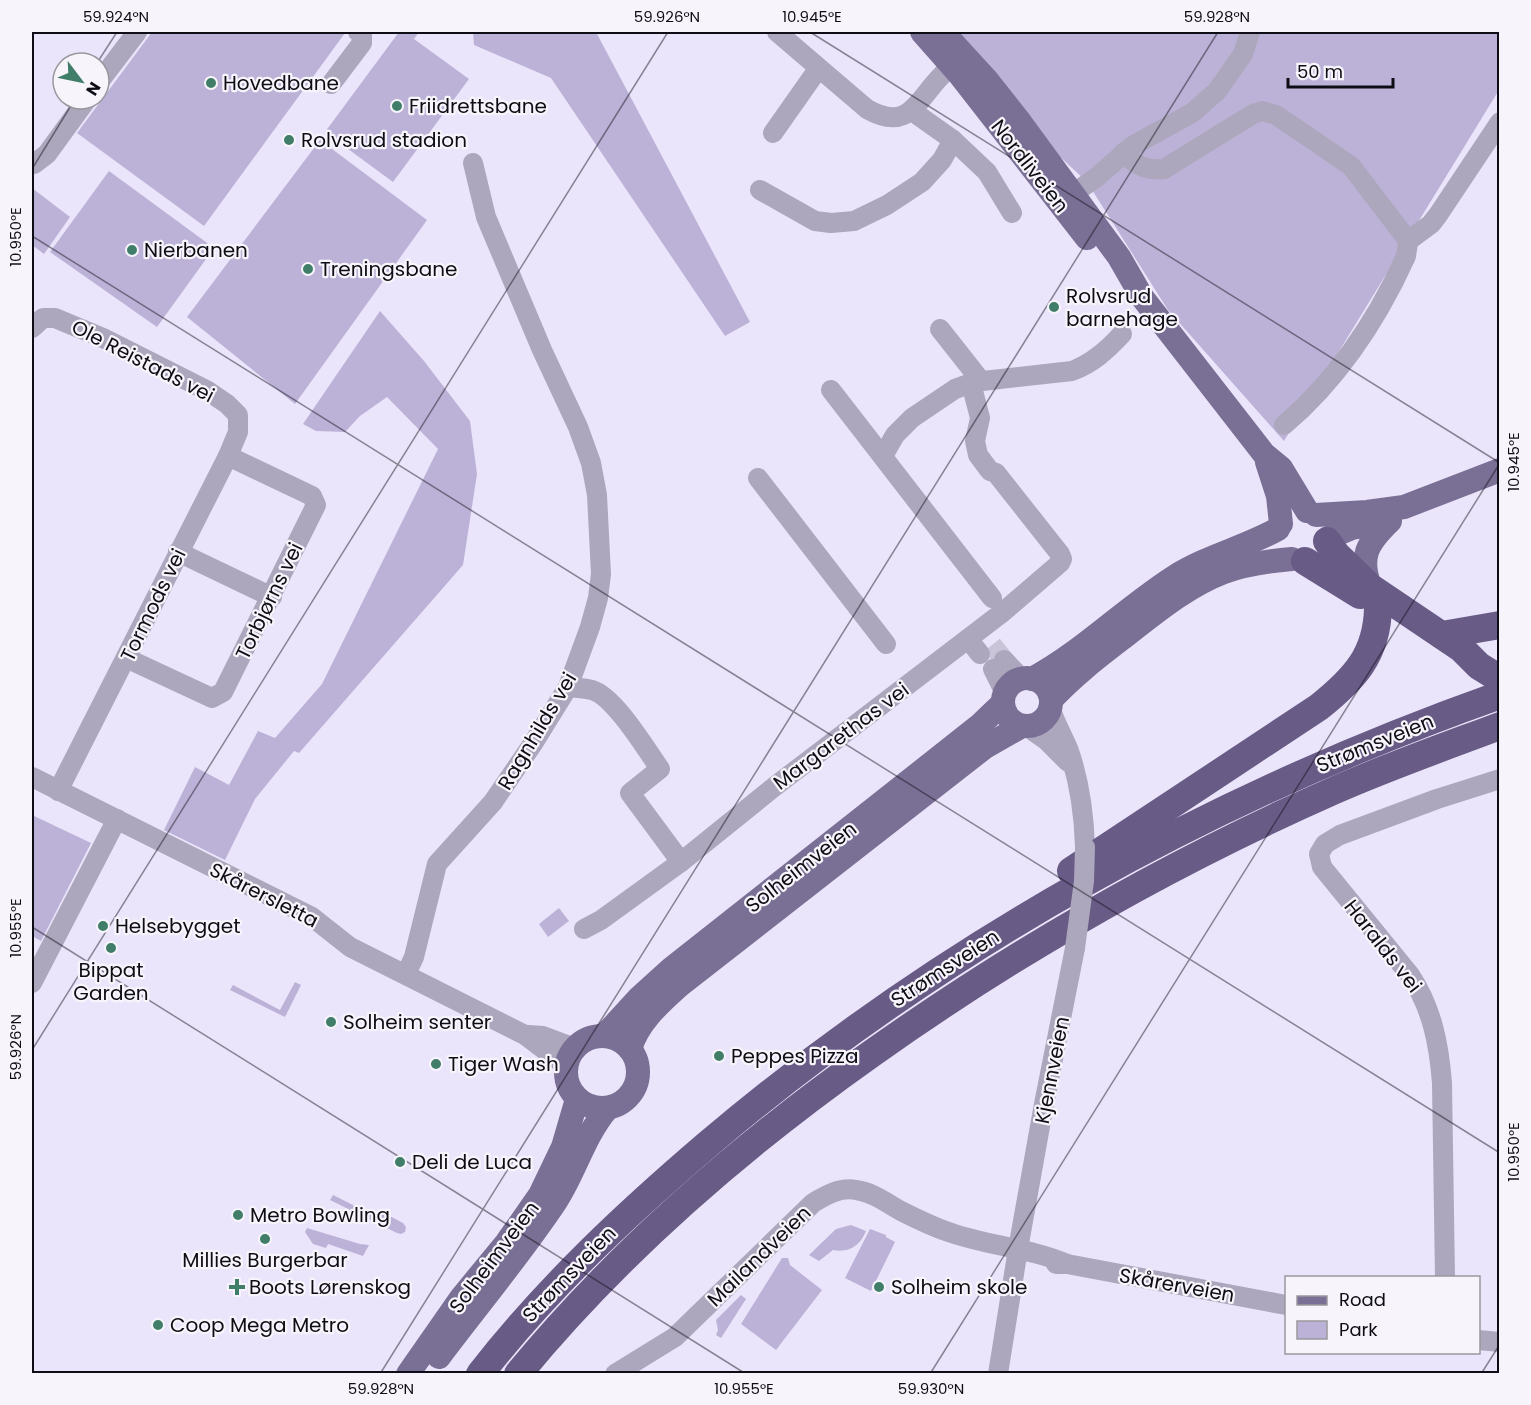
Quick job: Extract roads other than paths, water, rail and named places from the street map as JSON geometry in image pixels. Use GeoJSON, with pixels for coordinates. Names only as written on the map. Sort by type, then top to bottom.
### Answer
{"type":"FeatureCollection","features":[{"type":"Feature","properties":{"kind":"highway"},"geometry":{"type":"LineString","coordinates":[[1328,540],[1336,554],[1374,597],[1456,658],[1487,671]]}},
{"type":"Feature","properties":{"kind":"highway"},"geometry":{"type":"LineString","coordinates":[[1298,560],[1374,597],[1442,635],[1487,671]]}},
{"type":"Feature","properties":{"kind":"highway"},"geometry":{"type":"LineString","coordinates":[[828,1048],[960,942],[1150,819],[1334,695],[1349,682],[1366,659],[1375,634],[1374,597]]}},
{"type":"Feature","properties":{"kind":"highway"},"geometry":{"type":"LineString","coordinates":[[1442,635],[1500,625]]}},
{"type":"Feature","properties":{"kind":"highway","name":"Strømsveien"},"geometry":{"type":"LineString","coordinates":[[480,1374],[534,1310],[613,1228],[775,1088],[894,1001],[1073,888],[1146,849],[1255,795],[1333,760],[1431,720],[1500,696]]}},
{"type":"Feature","properties":{"kind":"highway","name":"Strømsveien"},"geometry":{"type":"LineString","coordinates":[[518,1374],[598,1284],[710,1179],[826,1087],[957,994],[1094,911],[1213,847],[1335,790],[1500,726]]}},
{"type":"Feature","properties":{"kind":"main road","name":"Nordliveien"},"geometry":{"type":"LineString","coordinates":[[922,32],[960,66],[1066,198],[1119,257],[1142,297],[1264,454],[1281,468],[1312,513],[1324,523],[1328,540]]}},
{"type":"Feature","properties":{"kind":"main road","name":"Nordliveien"},"geometry":{"type":"LineString","coordinates":[[943,32],[960,66]]}},
{"type":"Feature","properties":{"kind":"main road","name":"Nordliveien"},"geometry":{"type":"LineString","coordinates":[[1264,454],[1278,496],[1279,543],[1286,555],[1298,560]]}},
{"type":"Feature","properties":{"kind":"main road"},"geometry":{"type":"LineString","coordinates":[[1280,526],[1295,512],[1377,511],[1404,507],[1500,470]]}},
{"type":"Feature","properties":{"kind":"main road"},"geometry":{"type":"LineString","coordinates":[[1050,704],[1067,683],[1163,608],[1200,583],[1242,567],[1319,555],[1328,540],[1352,528],[1420,514],[1500,482]]}},
{"type":"Feature","properties":{"kind":"main road"},"geometry":{"type":"LineString","coordinates":[[1374,597],[1364,565],[1368,547],[1390,522]]}},
{"type":"Feature","properties":{"kind":"main road","name":"Solheimveien"},"geometry":{"type":"LineString","coordinates":[[604,1036],[639,998],[671,969],[980,725],[1015,688],[1060,663],[1154,590],[1187,569],[1280,526]]}},
{"type":"Feature","properties":{"kind":"main road"},"geometry":{"type":"LineString","coordinates":[[1038,681],[1047,689],[1050,704],[1048,714],[1038,723],[1024,726],[1011,720],[1004,710],[1015,688],[1038,681]]}},
{"type":"Feature","properties":{"kind":"main road","name":"Solheimveien"},"geometry":{"type":"LineString","coordinates":[[630,1049],[633,1038],[645,1020],[680,985],[985,747],[1024,726]]}},
{"type":"Feature","properties":{"kind":"main road"},"geometry":{"type":"LineString","coordinates":[[604,1036],[618,1040],[630,1049],[638,1071],[635,1086],[626,1099],[607,1109],[589,1106],[576,1099],[571,1093],[567,1082],[571,1057],[589,1038],[604,1036]]}},
{"type":"Feature","properties":{"kind":"main road","name":"Solheimveien"},"geometry":{"type":"LineString","coordinates":[[408,1374],[461,1298],[507,1242],[540,1195],[563,1147],[576,1099]]}},
{"type":"Feature","properties":{"kind":"main road","name":"Solheimveien"},"geometry":{"type":"LineString","coordinates":[[427,1374],[555,1202],[573,1171],[595,1124],[607,1109]]}},
{"type":"Feature","properties":{"kind":"street"},"geometry":{"type":"LineString","coordinates":[[111,66],[137,32]]}},
{"type":"Feature","properties":{"kind":"street"},"geometry":{"type":"LineString","coordinates":[[331,84],[362,43],[362,35],[358,32]]}},
{"type":"Feature","properties":{"kind":"street"},"geometry":{"type":"LineString","coordinates":[[777,32],[818,69],[879,116],[896,118],[917,106],[932,84],[960,66]]}},
{"type":"Feature","properties":{"kind":"street"},"geometry":{"type":"LineString","coordinates":[[1066,198],[1097,177],[1123,153],[1192,113],[1217,91],[1243,54],[1250,32]]}},
{"type":"Feature","properties":{"kind":"street"},"geometry":{"type":"LineString","coordinates":[[773,133],[818,69]]}},
{"type":"Feature","properties":{"kind":"street"},"geometry":{"type":"LineString","coordinates":[[917,106],[987,172],[1012,213]]}},
{"type":"Feature","properties":{"kind":"street"},"geometry":{"type":"LineString","coordinates":[[32,164],[47,154],[78,111]]}},
{"type":"Feature","properties":{"kind":"street"},"geometry":{"type":"LineString","coordinates":[[1123,153],[1136,164],[1155,170],[1164,169],[1253,114],[1262,111],[1271,113],[1352,166],[1408,241],[1407,256],[1365,334],[1316,397],[1284,425]]}},
{"type":"Feature","properties":{"kind":"street"},"geometry":{"type":"LineString","coordinates":[[1408,241],[1431,224],[1438,215],[1500,122]]}},
{"type":"Feature","properties":{"kind":"street"},"geometry":{"type":"LineString","coordinates":[[760,190],[815,221],[831,223],[854,221],[887,205],[922,182],[942,160],[953,140]]}},
{"type":"Feature","properties":{"kind":"street","name":"Ragnhilds vei"},"geometry":{"type":"LineString","coordinates":[[406,974],[418,945],[437,864],[494,802],[568,687],[590,627],[598,598],[601,574],[595,484],[591,463],[578,427],[537,340],[486,217],[473,163]]}},
{"type":"Feature","properties":{"kind":"street","name":"Ole Reistads vei"},"geometry":{"type":"LineString","coordinates":[[37,323],[55,318],[113,343],[208,391],[227,404],[238,416]]}},
{"type":"Feature","properties":{"kind":"street"},"geometry":{"type":"LineString","coordinates":[[940,329],[976,382]]}},
{"type":"Feature","properties":{"kind":"street"},"geometry":{"type":"LineString","coordinates":[[883,456],[895,435],[912,418],[955,389],[976,382],[1049,374],[1078,368],[1098,357],[1122,334]]}},
{"type":"Feature","properties":{"kind":"street","name":"Margarethas vei"},"geometry":{"type":"LineString","coordinates":[[584,929],[601,920],[681,862],[914,680],[980,642],[1060,563],[1062,559],[996,473],[990,471],[978,455],[975,441],[980,418],[976,382]]}},
{"type":"Feature","properties":{"kind":"street"},"geometry":{"type":"LineString","coordinates":[[831,390],[992,598]]}},
{"type":"Feature","properties":{"kind":"street","name":"Tormods vei"},"geometry":{"type":"LineString","coordinates":[[58,791],[228,456],[237,432],[238,416]]}},
{"type":"Feature","properties":{"kind":"street","name":"Torbjørns vei"},"geometry":{"type":"LineString","coordinates":[[126,658],[212,698],[223,692],[272,597],[316,505],[312,496],[228,456]]}},
{"type":"Feature","properties":{"kind":"street"},"geometry":{"type":"LineString","coordinates":[[758,478],[885,644]]}},
{"type":"Feature","properties":{"kind":"street"},"geometry":{"type":"LineString","coordinates":[[178,552],[272,597]]}},
{"type":"Feature","properties":{"kind":"street"},"geometry":{"type":"LineString","coordinates":[[998,665],[1015,688]]}},
{"type":"Feature","properties":{"kind":"street"},"geometry":{"type":"LineString","coordinates":[[568,687],[594,690],[606,699],[622,715],[660,769],[630,793],[681,862]]}},
{"type":"Feature","properties":{"kind":"street","name":"Kjennveien"},"geometry":{"type":"LineString","coordinates":[[998,1374],[1045,1098],[1076,948],[1084,881],[1085,847],[1080,789],[1068,749],[1056,726],[1050,704]]}},
{"type":"Feature","properties":{"kind":"street"},"geometry":{"type":"LineString","coordinates":[[1024,726],[1046,741],[1072,765]]}},
{"type":"Feature","properties":{"kind":"street","name":"Skårersletta"},"geometry":{"type":"LineString","coordinates":[[32,777],[312,917],[350,947],[525,1035],[543,1036],[571,1057]]}},
{"type":"Feature","properties":{"kind":"street","name":"Haralds vei"},"geometry":{"type":"LineString","coordinates":[[1445,1276],[1442,1083],[1432,1021],[1415,983],[1322,867],[1319,854],[1325,844],[1340,835],[1437,799],[1500,779]]}},
{"type":"Feature","properties":{"kind":"street"},"geometry":{"type":"LineString","coordinates":[[32,983],[117,819]]}},
{"type":"Feature","properties":{"kind":"street","name":"Mailandveien"},"geometry":{"type":"LineString","coordinates":[[615,1374],[675,1336],[807,1208],[836,1191],[849,1189],[867,1192],[942,1230],[1017,1255]]}},
{"type":"Feature","properties":{"kind":"street","name":"Skårerveien"},"geometry":{"type":"LineString","coordinates":[[1017,1255],[1045,1255],[1067,1264],[1285,1305]]}},
{"type":"Feature","properties":{"kind":"street"},"geometry":{"type":"LineString","coordinates":[[1480,1340],[1500,1342]]}},
{"type":"Feature","properties":{"kind":"tunnel"},"geometry":{"type":"LineString","coordinates":[[992,645],[1004,660]]}},
{"type":"Feature","properties":{"kind":"place","name":"Hovedbane"},"geometry":{"type":"Point","coordinates":[211,83]}},
{"type":"Feature","properties":{"kind":"place","name":"Friidrettsbane"},"geometry":{"type":"Point","coordinates":[397,106]}},
{"type":"Feature","properties":{"kind":"place","name":"Rolvsrud stadion"},"geometry":{"type":"Point","coordinates":[289,140]}},
{"type":"Feature","properties":{"kind":"place","name":"Nierbanen"},"geometry":{"type":"Point","coordinates":[132,250]}},
{"type":"Feature","properties":{"kind":"place","name":"Treningsbane"},"geometry":{"type":"Point","coordinates":[308,269]}},
{"type":"Feature","properties":{"kind":"place","name":"Rolvsrud barnehage"},"geometry":{"type":"Point","coordinates":[1054,307]}},
{"type":"Feature","properties":{"kind":"place","name":"Helsebygget"},"geometry":{"type":"Point","coordinates":[103,926]}},
{"type":"Feature","properties":{"kind":"place","name":"Bippat Garden"},"geometry":{"type":"Point","coordinates":[111,948]}},
{"type":"Feature","properties":{"kind":"place","name":"Solheim senter"},"geometry":{"type":"Point","coordinates":[331,1022]}},
{"type":"Feature","properties":{"kind":"place","name":"Peppes Pizza"},"geometry":{"type":"Point","coordinates":[719,1056]}},
{"type":"Feature","properties":{"kind":"place","name":"Tiger Wash"},"geometry":{"type":"Point","coordinates":[436,1064]}},
{"type":"Feature","properties":{"kind":"place","name":"Deli de Luca"},"geometry":{"type":"Point","coordinates":[400,1162]}},
{"type":"Feature","properties":{"kind":"place","name":"Metro Bowling"},"geometry":{"type":"Point","coordinates":[238,1215]}},
{"type":"Feature","properties":{"kind":"place","name":"Millies Burgerbar"},"geometry":{"type":"Point","coordinates":[265,1239]}},
{"type":"Feature","properties":{"kind":"place","name":"Boots Lørenskog"},"geometry":{"type":"Point","coordinates":[237,1287]}},
{"type":"Feature","properties":{"kind":"place","name":"Solheim skole"},"geometry":{"type":"Point","coordinates":[879,1287]}},
{"type":"Feature","properties":{"kind":"place","name":"Coop Mega Metro"},"geometry":{"type":"Point","coordinates":[158,1325]}}]}
